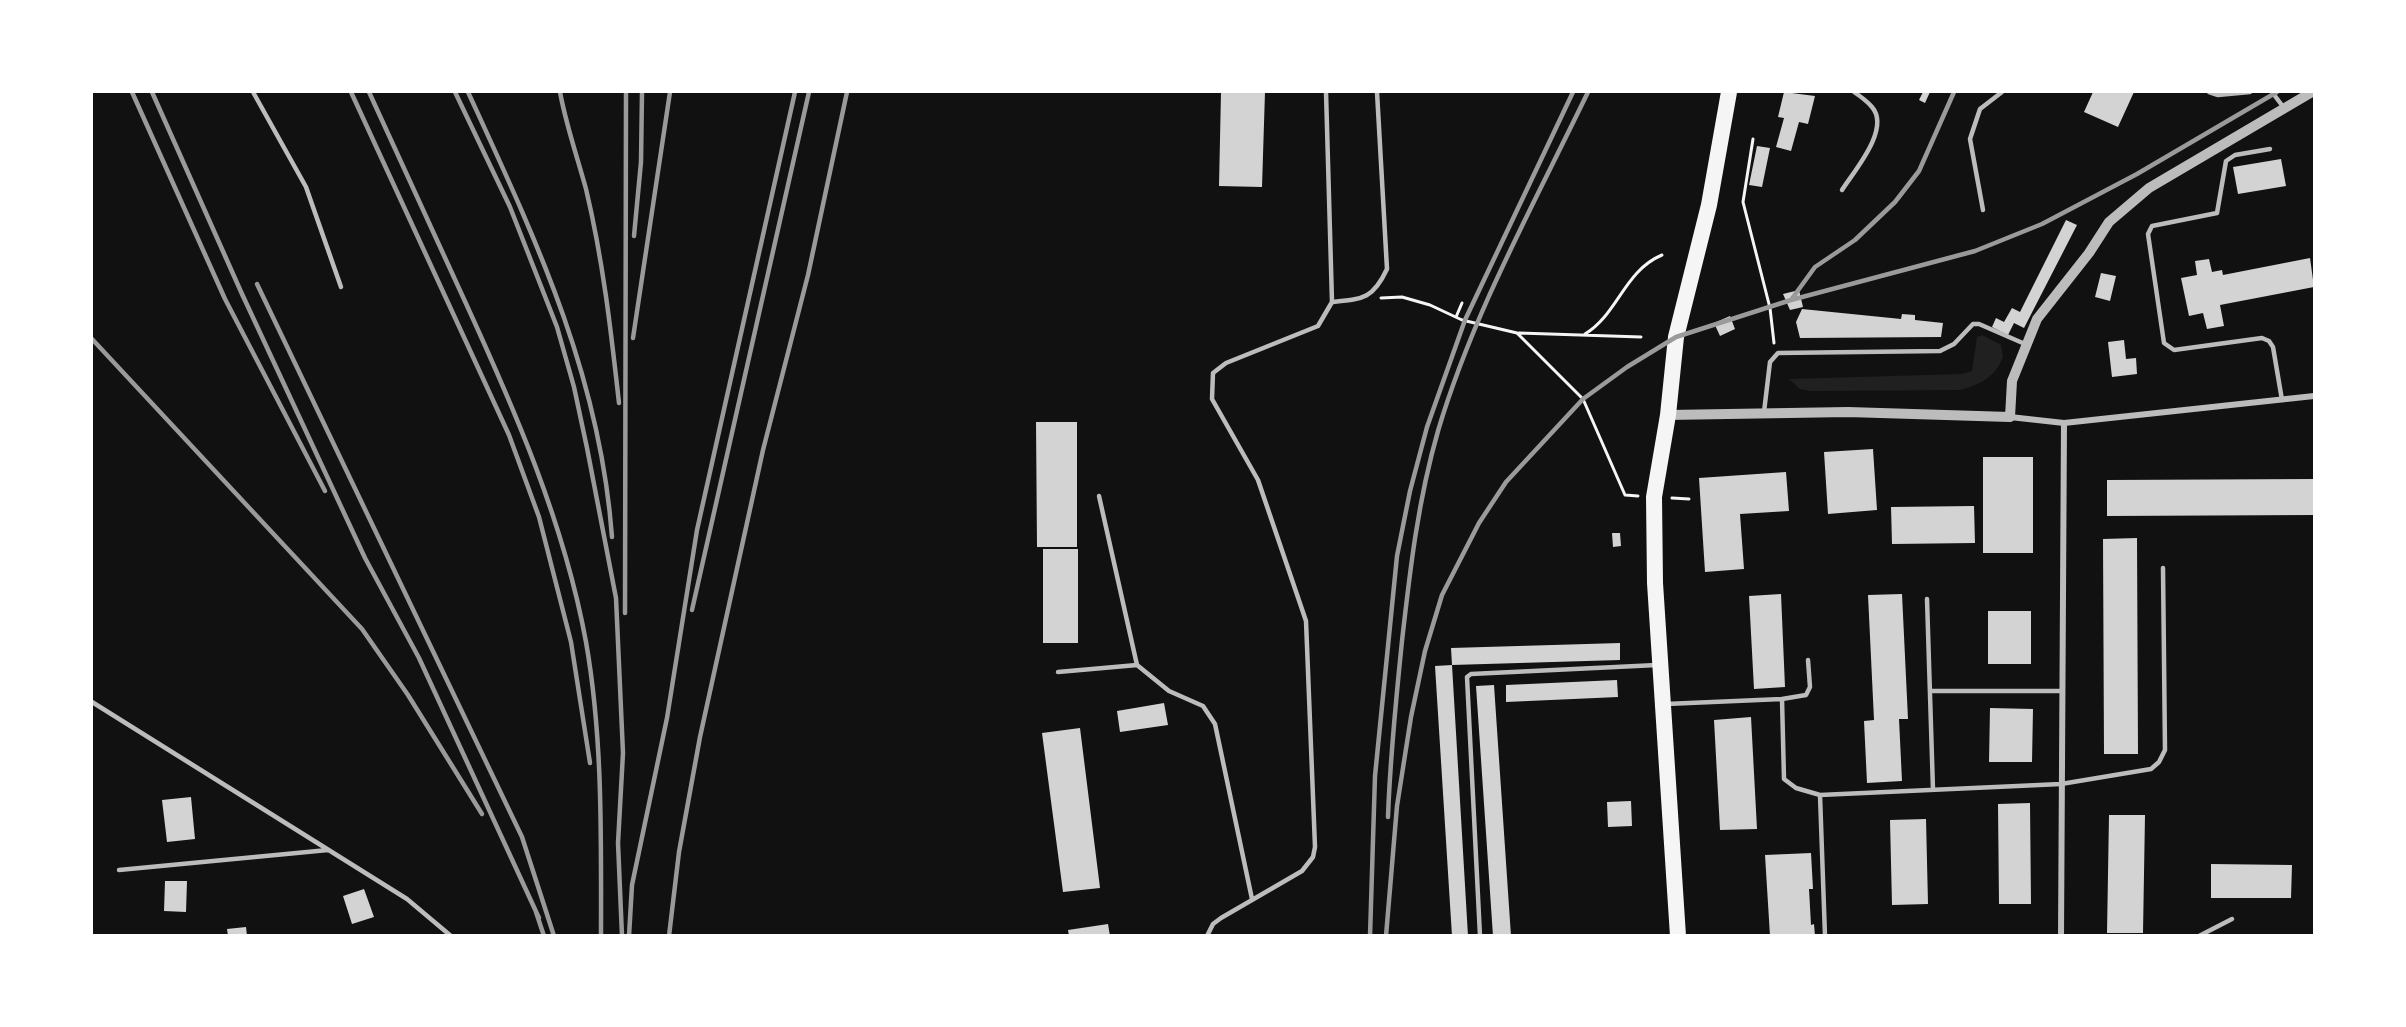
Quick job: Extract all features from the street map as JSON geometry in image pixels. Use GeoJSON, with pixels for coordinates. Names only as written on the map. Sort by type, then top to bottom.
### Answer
{"type":"FeatureCollection","features":[{"type":"Feature","properties":{"kind":"highway"},"geometry":{"type":"LineString","coordinates":[[1678,936],[1661,665],[1654,497],[1668,415],[1676,337],[1709,205],[1729,92]]}},
{"type":"Feature","properties":{"kind":"street"},"geometry":{"type":"LineString","coordinates":[[2010,417],[2012,381],[2037,318],[2109,222],[2149,188],[2312,92]]}},
{"type":"Feature","properties":{"kind":"street"},"geometry":{"type":"LineString","coordinates":[[1668,415],[1848,412],[2010,417],[2064,423],[2314,396]]}},
{"type":"Feature","properties":{"kind":"street"},"geometry":{"type":"LineString","coordinates":[[2061,936],[2064,423]]}},
{"type":"Feature","properties":{"kind":"lane"},"geometry":{"type":"LineString","coordinates":[[253,92],[306,187],[341,287]]}},
{"type":"Feature","properties":{"kind":"lane"},"geometry":{"type":"LineString","coordinates":[[1207,936],[1213,924],[1252,898],[1302,870],[1314,857],[1306,621],[1258,480],[1212,399],[1213,373],[1243,354],[1318,326],[1332,302],[1326,92]]}},
{"type":"Feature","properties":{"kind":"lane"},"geometry":{"type":"LineString","coordinates":[[1332,302],[1359,300],[1377,289],[1387,269],[1377,92]]}},
{"type":"Feature","properties":{"kind":"lane"},"geometry":{"type":"LineString","coordinates":[[1842,190],[1876,138],[1878,126],[1874,108],[1854,92]]}},
{"type":"Feature","properties":{"kind":"lane"},"geometry":{"type":"LineString","coordinates":[[1983,210],[1971,139],[1980,108],[2002,92]]}},
{"type":"Feature","properties":{"kind":"lane"},"geometry":{"type":"LineString","coordinates":[[2209,92],[2218,95],[2250,92]]}},
{"type":"Feature","properties":{"kind":"lane"},"geometry":{"type":"LineString","coordinates":[[2272,92],[2284,108]]}},
{"type":"Feature","properties":{"kind":"lane"},"geometry":{"type":"LineString","coordinates":[[2270,149],[2235,155],[2226,161],[2217,213],[2152,226],[2148,234],[2164,343],[2174,350],[2262,338],[2269,341],[2273,346],[2282,400]]}},
{"type":"Feature","properties":{"kind":"lane"},"geometry":{"type":"LineString","coordinates":[[1764,413],[1770,362],[1778,353],[1940,351],[1954,344],[1972,324],[1979,324],[2025,344]]}},
{"type":"Feature","properties":{"kind":"lane"},"geometry":{"type":"LineString","coordinates":[[1099,496],[1137,665],[1169,692],[1203,706],[1210,713],[1215,724],[1252,898]]}},
{"type":"Feature","properties":{"kind":"lane"},"geometry":{"type":"LineString","coordinates":[[1782,699],[1784,779],[1796,788],[1820,795],[2061,784],[2151,769],[2159,762],[2165,750],[2163,568]]}},
{"type":"Feature","properties":{"kind":"lane"},"geometry":{"type":"LineString","coordinates":[[1927,599],[1933,790]]}},
{"type":"Feature","properties":{"kind":"lane"},"geometry":{"type":"LineString","coordinates":[[1664,704],[1782,699],[1806,695],[1810,687],[1808,660]]}},
{"type":"Feature","properties":{"kind":"lane"},"geometry":{"type":"LineString","coordinates":[[1058,672],[1137,665]]}},
{"type":"Feature","properties":{"kind":"lane"},"geometry":{"type":"LineString","coordinates":[[1480,936],[1467,677],[1471,674],[1661,665]]}},
{"type":"Feature","properties":{"kind":"lane"},"geometry":{"type":"LineString","coordinates":[[1930,691],[2061,691]]}},
{"type":"Feature","properties":{"kind":"lane"},"geometry":{"type":"LineString","coordinates":[[92,702],[407,899],[451,936]]}},
{"type":"Feature","properties":{"kind":"lane"},"geometry":{"type":"LineString","coordinates":[[1820,795],[1825,936]]}},
{"type":"Feature","properties":{"kind":"lane"},"geometry":{"type":"LineString","coordinates":[[119,870],[328,850]]}},
{"type":"Feature","properties":{"kind":"lane"},"geometry":{"type":"LineString","coordinates":[[2199,936],[2232,919]]}},
{"type":"Feature","properties":{"kind":"path"},"geometry":{"type":"LineString","coordinates":[[1753,139],[1743,202],[1770,308],[1772,336],[1778,353]]}},
{"type":"Feature","properties":{"kind":"path"},"geometry":{"type":"LineString","coordinates":[[1583,335],[1600,322],[1634,275],[1644,265],[1662,255]]}},
{"type":"Feature","properties":{"kind":"path"},"geometry":{"type":"LineString","coordinates":[[1359,300],[1402,297],[1456,317],[1517,333],[1641,337]]}},
{"type":"Feature","properties":{"kind":"path"},"geometry":{"type":"LineString","coordinates":[[1456,317],[1462,303]]}},
{"type":"Feature","properties":{"kind":"path"},"geometry":{"type":"LineString","coordinates":[[1517,333],[1583,399],[1625,495],[1689,499]]}},
{"type":"Feature","properties":{"kind":"shaded area"},"geometry":{"type":"Polygon","coordinates":[[[1982,335],[2001,345],[2003,356],[1996,369],[1986,379],[1959,390],[1810,391],[1800,389],[1789,379],[1962,374],[1972,371],[1977,337],[1982,335]]]}},
{"type":"Feature","properties":{"kind":"building"},"geometry":{"type":"Polygon","coordinates":[[[1221,92],[1265,92],[1262,187],[1219,186],[1221,92]]]}},
{"type":"Feature","properties":{"kind":"building"},"geometry":{"type":"Polygon","coordinates":[[[1784,92],[1815,96],[1808,124],[1799,122],[1791,151],[1776,147],[1784,118],[1778,117],[1784,92]]]}},
{"type":"Feature","properties":{"kind":"building"},"geometry":{"type":"Polygon","coordinates":[[[1923,92],[1930,92],[1925,103],[1919,100],[1923,92]]]}},
{"type":"Feature","properties":{"kind":"building"},"geometry":{"type":"Polygon","coordinates":[[[2093,92],[2134,92],[2118,127],[2084,112],[2093,92]]]}},
{"type":"Feature","properties":{"kind":"building"},"geometry":{"type":"Polygon","coordinates":[[[1757,146],[1770,148],[1762,187],[1749,185],[1757,146]]]}},
{"type":"Feature","properties":{"kind":"building"},"geometry":{"type":"Polygon","coordinates":[[[2281,159],[2286,186],[2238,194],[2233,167],[2281,159]]]}},
{"type":"Feature","properties":{"kind":"building"},"geometry":{"type":"Polygon","coordinates":[[[2066,220],[2077,225],[2024,328],[2014,323],[2008,335],[1992,327],[1996,318],[2004,322],[2012,308],[2020,312],[2066,220]]]}},
{"type":"Feature","properties":{"kind":"building"},"geometry":{"type":"Polygon","coordinates":[[[2310,258],[2314,287],[2220,305],[2224,326],[2207,329],[2203,313],[2189,316],[2181,278],[2197,275],[2195,261],[2209,259],[2212,272],[2222,270],[2223,275],[2310,258]]]}},
{"type":"Feature","properties":{"kind":"building"},"geometry":{"type":"Polygon","coordinates":[[[2101,273],[2116,276],[2110,301],[2095,297],[2101,273]]]}},
{"type":"Feature","properties":{"kind":"building"},"geometry":{"type":"Polygon","coordinates":[[[1799,290],[1803,307],[1790,310],[1783,294],[1799,290]]]}},
{"type":"Feature","properties":{"kind":"building"},"geometry":{"type":"Polygon","coordinates":[[[1802,309],[1901,319],[1902,314],[1915,315],[1915,320],[1943,323],[1941,337],[1800,338],[1796,322],[1802,309]]]}},
{"type":"Feature","properties":{"kind":"building"},"geometry":{"type":"Polygon","coordinates":[[[1730,316],[1735,329],[1720,336],[1714,323],[1730,316]]]}},
{"type":"Feature","properties":{"kind":"building"},"geometry":{"type":"Polygon","coordinates":[[[2124,340],[2126,359],[2136,358],[2137,374],[2112,377],[2108,342],[2124,340]]]}},
{"type":"Feature","properties":{"kind":"building"},"geometry":{"type":"Polygon","coordinates":[[[1036,422],[1077,422],[1077,547],[1037,547],[1036,422]]]}},
{"type":"Feature","properties":{"kind":"building"},"geometry":{"type":"Polygon","coordinates":[[[1873,449],[1877,510],[1828,514],[1824,452],[1873,449]]]}},
{"type":"Feature","properties":{"kind":"building"},"geometry":{"type":"Polygon","coordinates":[[[1983,457],[2033,457],[2033,553],[1983,553],[1983,457]]]}},
{"type":"Feature","properties":{"kind":"building"},"geometry":{"type":"Polygon","coordinates":[[[1786,472],[1789,511],[1740,514],[1744,569],[1705,572],[1699,478],[1786,472]]]}},
{"type":"Feature","properties":{"kind":"building"},"geometry":{"type":"Polygon","coordinates":[[[2314,479],[2314,515],[2107,516],[2107,480],[2314,479]]]}},
{"type":"Feature","properties":{"kind":"building"},"geometry":{"type":"Polygon","coordinates":[[[1974,506],[1975,543],[1892,544],[1891,507],[1974,506]]]}},
{"type":"Feature","properties":{"kind":"building"},"geometry":{"type":"Polygon","coordinates":[[[1612,533],[1620,533],[1621,546],[1613,547],[1612,533]]]}},
{"type":"Feature","properties":{"kind":"building"},"geometry":{"type":"Polygon","coordinates":[[[2137,538],[2138,754],[2104,754],[2103,539],[2137,538]]]}},
{"type":"Feature","properties":{"kind":"building"},"geometry":{"type":"Polygon","coordinates":[[[1043,549],[1078,549],[1078,643],[1043,643],[1043,549]]]}},
{"type":"Feature","properties":{"kind":"building"},"geometry":{"type":"Polygon","coordinates":[[[1781,594],[1785,687],[1754,689],[1749,596],[1781,594]]]}},
{"type":"Feature","properties":{"kind":"building"},"geometry":{"type":"Polygon","coordinates":[[[1902,594],[1908,719],[1899,719],[1902,781],[1867,783],[1864,721],[1874,720],[1868,595],[1902,594]]]}},
{"type":"Feature","properties":{"kind":"building"},"geometry":{"type":"Polygon","coordinates":[[[1988,611],[2031,611],[2031,664],[1988,664],[1988,611]]]}},
{"type":"Feature","properties":{"kind":"building"},"geometry":{"type":"Polygon","coordinates":[[[1620,643],[1620,660],[1452,665],[1451,648],[1620,643]]]}},
{"type":"Feature","properties":{"kind":"building"},"geometry":{"type":"Polygon","coordinates":[[[1452,665],[1468,936],[1452,936],[1435,666],[1452,665]]]}},
{"type":"Feature","properties":{"kind":"building"},"geometry":{"type":"Polygon","coordinates":[[[1617,680],[1618,697],[1506,702],[1506,685],[1617,680]]]}},
{"type":"Feature","properties":{"kind":"building"},"geometry":{"type":"Polygon","coordinates":[[[1494,685],[1511,936],[1493,936],[1476,686],[1494,685]]]}},
{"type":"Feature","properties":{"kind":"building"},"geometry":{"type":"Polygon","coordinates":[[[1164,703],[1168,725],[1120,732],[1117,711],[1164,703]]]}},
{"type":"Feature","properties":{"kind":"building"},"geometry":{"type":"Polygon","coordinates":[[[1990,708],[2033,709],[2032,762],[1989,762],[1990,708]]]}},
{"type":"Feature","properties":{"kind":"building"},"geometry":{"type":"Polygon","coordinates":[[[1751,717],[1757,829],[1720,830],[1714,720],[1751,717]]]}},
{"type":"Feature","properties":{"kind":"building"},"geometry":{"type":"Polygon","coordinates":[[[1080,728],[1100,888],[1063,892],[1042,733],[1080,728]]]}},
{"type":"Feature","properties":{"kind":"building"},"geometry":{"type":"Polygon","coordinates":[[[191,797],[195,839],[167,842],[162,800],[191,797]]]}},
{"type":"Feature","properties":{"kind":"building"},"geometry":{"type":"Polygon","coordinates":[[[1631,801],[1632,826],[1608,827],[1607,802],[1631,801]]]}},
{"type":"Feature","properties":{"kind":"building"},"geometry":{"type":"Polygon","coordinates":[[[2030,803],[2031,904],[1999,904],[1998,804],[2030,803]]]}},
{"type":"Feature","properties":{"kind":"building"},"geometry":{"type":"Polygon","coordinates":[[[2109,815],[2145,815],[2143,933],[2107,933],[2109,815]]]}},
{"type":"Feature","properties":{"kind":"building"},"geometry":{"type":"Polygon","coordinates":[[[1926,819],[1928,904],[1892,905],[1890,820],[1926,819]]]}},
{"type":"Feature","properties":{"kind":"building"},"geometry":{"type":"Polygon","coordinates":[[[1811,853],[1813,889],[1809,889],[1811,925],[1814,924],[1815,936],[1770,936],[1765,855],[1811,853]]]}},
{"type":"Feature","properties":{"kind":"building"},"geometry":{"type":"Polygon","coordinates":[[[2211,864],[2292,865],[2291,898],[2211,898],[2211,864]]]}},
{"type":"Feature","properties":{"kind":"building"},"geometry":{"type":"Polygon","coordinates":[[[165,881],[187,881],[186,912],[164,911],[165,881]]]}},
{"type":"Feature","properties":{"kind":"building"},"geometry":{"type":"Polygon","coordinates":[[[364,889],[374,917],[352,924],[343,896],[364,889]]]}},
{"type":"Feature","properties":{"kind":"building"},"geometry":{"type":"Polygon","coordinates":[[[1108,924],[1110,936],[1069,936],[1068,930],[1108,924]]]}},
{"type":"Feature","properties":{"kind":"building"},"geometry":{"type":"Polygon","coordinates":[[[246,927],[247,936],[228,936],[227,929],[246,927]]]}},
{"type":"Feature","properties":{"kind":"railway"},"geometry":{"type":"LineString","coordinates":[[132,92],[225,299],[325,491]]}},
{"type":"Feature","properties":{"kind":"railway"},"geometry":{"type":"LineString","coordinates":[[152,92],[242,294],[365,558],[419,658],[539,918]]}},
{"type":"Feature","properties":{"kind":"railway"},"geometry":{"type":"LineString","coordinates":[[351,92],[509,435],[539,517],[571,642],[590,763]]}},
{"type":"Feature","properties":{"kind":"railway"},"geometry":{"type":"LineString","coordinates":[[369,92],[519,423],[565,553],[586,642],[596,715],[600,788],[601,936]]}},
{"type":"Feature","properties":{"kind":"railway"},"geometry":{"type":"LineString","coordinates":[[455,92],[510,207],[557,327],[574,387],[587,448],[616,598],[623,753],[618,843],[622,936]]}},
{"type":"Feature","properties":{"kind":"railway"},"geometry":{"type":"LineString","coordinates":[[468,92],[540,254],[579,363],[594,419],[605,477],[612,537]]}},
{"type":"Feature","properties":{"kind":"railway"},"geometry":{"type":"LineString","coordinates":[[560,92],[586,189],[597,242],[610,322],[619,403]]}},
{"type":"Feature","properties":{"kind":"railway"},"geometry":{"type":"LineString","coordinates":[[625,613],[626,92]]}},
{"type":"Feature","properties":{"kind":"railway"},"geometry":{"type":"LineString","coordinates":[[634,236],[641,162],[642,92]]}},
{"type":"Feature","properties":{"kind":"railway"},"geometry":{"type":"LineString","coordinates":[[633,338],[670,92]]}},
{"type":"Feature","properties":{"kind":"railway"},"geometry":{"type":"LineString","coordinates":[[629,936],[632,885],[667,718],[697,530],[795,92]]}},
{"type":"Feature","properties":{"kind":"railway"},"geometry":{"type":"LineString","coordinates":[[692,610],[809,92]]}},
{"type":"Feature","properties":{"kind":"railway"},"geometry":{"type":"LineString","coordinates":[[669,936],[679,852],[700,737],[763,450],[808,275],[847,92]]}},
{"type":"Feature","properties":{"kind":"railway"},"geometry":{"type":"LineString","coordinates":[[1370,936],[1375,776],[1397,556],[1410,491],[1427,427],[1465,320],[1573,92]]}},
{"type":"Feature","properties":{"kind":"railway"},"geometry":{"type":"LineString","coordinates":[[1388,817],[1390,773],[1408,588],[1420,509],[1438,431],[1452,387],[1506,258],[1588,92]]}},
{"type":"Feature","properties":{"kind":"railway"},"geometry":{"type":"LineString","coordinates":[[1791,300],[1815,267],[1855,240],[1895,202],[1919,171],[1954,92]]}},
{"type":"Feature","properties":{"kind":"railway"},"geometry":{"type":"LineString","coordinates":[[1386,936],[1397,806],[1411,717],[1425,651],[1442,595],[1479,523],[1506,482],[1583,399],[1627,367],[1676,337],[1791,300],[1975,251],[2042,224],[2137,174],[2277,92]]}},
{"type":"Feature","properties":{"kind":"railway"},"geometry":{"type":"LineString","coordinates":[[257,284],[522,837],[554,936]]}},
{"type":"Feature","properties":{"kind":"railway"},"geometry":{"type":"LineString","coordinates":[[92,339],[362,629],[408,695],[482,814]]}},
{"type":"Feature","properties":{"kind":"railway"},"geometry":{"type":"LineString","coordinates":[[536,912],[544,936]]}}]}
